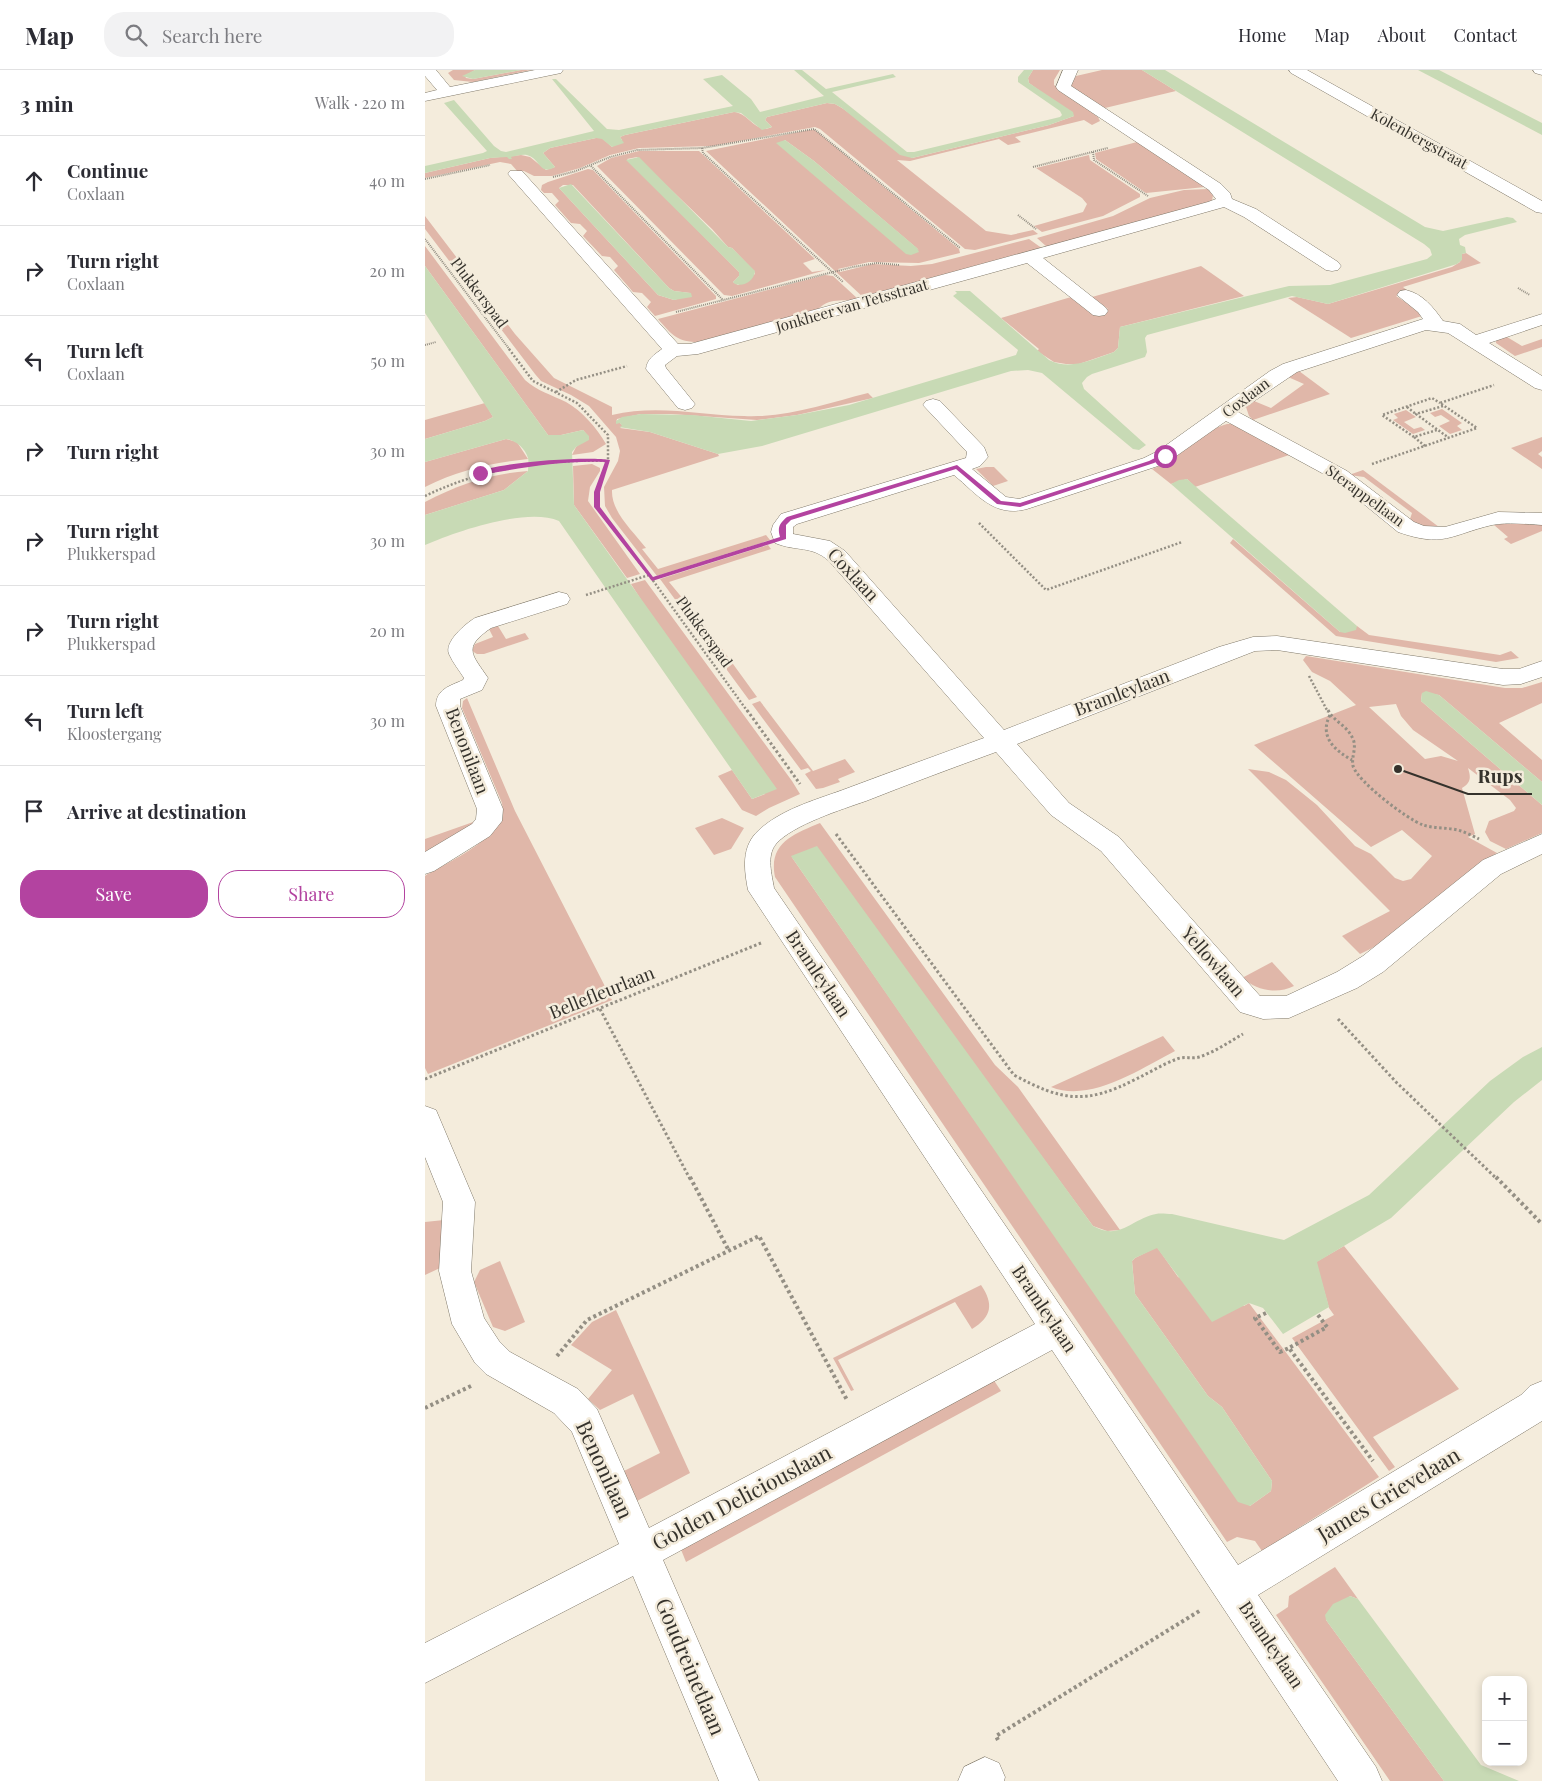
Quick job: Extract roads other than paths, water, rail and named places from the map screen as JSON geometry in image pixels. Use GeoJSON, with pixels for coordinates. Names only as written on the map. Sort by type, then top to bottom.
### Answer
{"type":"FeatureCollection","features":[{"type":"Feature","properties":{"kind":"street"},"geometry":{"type":"LineString","coordinates":[[428,70],[446,92]]}},
{"type":"Feature","properties":{"kind":"street"},"geometry":{"type":"LineString","coordinates":[[425,97],[556,70]]}},
{"type":"Feature","properties":{"kind":"street"},"geometry":{"type":"LineString","coordinates":[[1071,70],[1063,87],[1215,187],[1224,196],[1224,201],[1250,213],[1333,266]]}},
{"type":"Feature","properties":{"kind":"street","name":"Kolenbergstraat"},"geometry":{"type":"LineString","coordinates":[[1296,70],[1542,208]]}},
{"type":"Feature","properties":{"kind":"street"},"geometry":{"type":"LineString","coordinates":[[520,178],[673,350],[657,363],[656,369],[685,404]]}},
{"type":"Feature","properties":{"kind":"street","name":"Jonkheer van Tetsstraat"},"geometry":{"type":"LineString","coordinates":[[673,350],[683,351],[705,347],[1214,206],[1224,201]]}},
{"type":"Feature","properties":{"kind":"street"},"geometry":{"type":"LineString","coordinates":[[1031,257],[1099,311]]}},
{"type":"Feature","properties":{"kind":"street"},"geometry":{"type":"LineString","coordinates":[[1406,295],[1425,308],[1436,325]]}},
{"type":"Feature","properties":{"kind":"street"},"geometry":{"type":"LineString","coordinates":[[1475,341],[1542,318]]}},
{"type":"Feature","properties":{"kind":"street","name":"Coxlaan"},"geometry":{"type":"LineString","coordinates":[[1000,741],[827,546],[819,543],[790,542],[783,538],[781,531],[783,524],[789,518],[957,467],[1000,503],[1020,505],[1165,456],[1277,375],[1290,368],[1425,324],[1453,328],[1534,379]]}},
{"type":"Feature","properties":{"kind":"street"},"geometry":{"type":"LineString","coordinates":[[933,405],[977,451],[978,456],[973,462],[957,467]]}},
{"type":"Feature","properties":{"kind":"street","name":"Sterappellaan"},"geometry":{"type":"LineString","coordinates":[[1226,413],[1341,475],[1406,526],[1418,532],[1435,535],[1450,534],[1484,520],[1542,518]]}},
{"type":"Feature","properties":{"kind":"street","name":"Benonilaan"},"geometry":{"type":"LineString","coordinates":[[425,864],[481,830],[489,821],[490,809],[448,706],[448,698],[452,694],[474,685],[476,678],[460,653],[459,646],[483,622],[559,598]]}},
{"type":"Feature","properties":{"kind":"street","name":"Bramleylaan"},"geometry":{"type":"LineString","coordinates":[[1362,1781],[761,890],[757,864],[759,851],[767,838],[786,824],[818,809],[1000,741],[1227,652],[1253,644],[1277,643],[1503,677],[1521,676],[1542,669]]}},
{"type":"Feature","properties":{"kind":"street","name":"Yellowlaan"},"geometry":{"type":"LineString","coordinates":[[1000,741],[1059,810],[1109,844],[1250,1004],[1263,1008],[1289,1007],[1373,964],[1492,867],[1542,843]]}},
{"type":"Feature","properties":{"kind":"street","name":"Benonilaan"},"geometry":{"type":"LineString","coordinates":[[425,1119],[459,1202],[455,1271],[469,1324],[498,1363],[566,1401],[585,1421],[641,1552]]}},
{"type":"Feature","properties":{"kind":"street","name":"Golden Deliciouslaan"},"geometry":{"type":"LineString","coordinates":[[425,1664],[641,1552],[1057,1329]]}},
{"type":"Feature","properties":{"kind":"street","name":"James Grievelaan"},"geometry":{"type":"LineString","coordinates":[[1233,1589],[1533,1407],[1542,1397]]}},
{"type":"Feature","properties":{"kind":"street","name":"Goudreinetlaan"},"geometry":{"type":"LineString","coordinates":[[641,1552],[739,1781]]}},
{"type":"Feature","properties":{"kind":"place","name":"Rups"},"geometry":{"type":"Point","coordinates":[1398,769]}}]}
